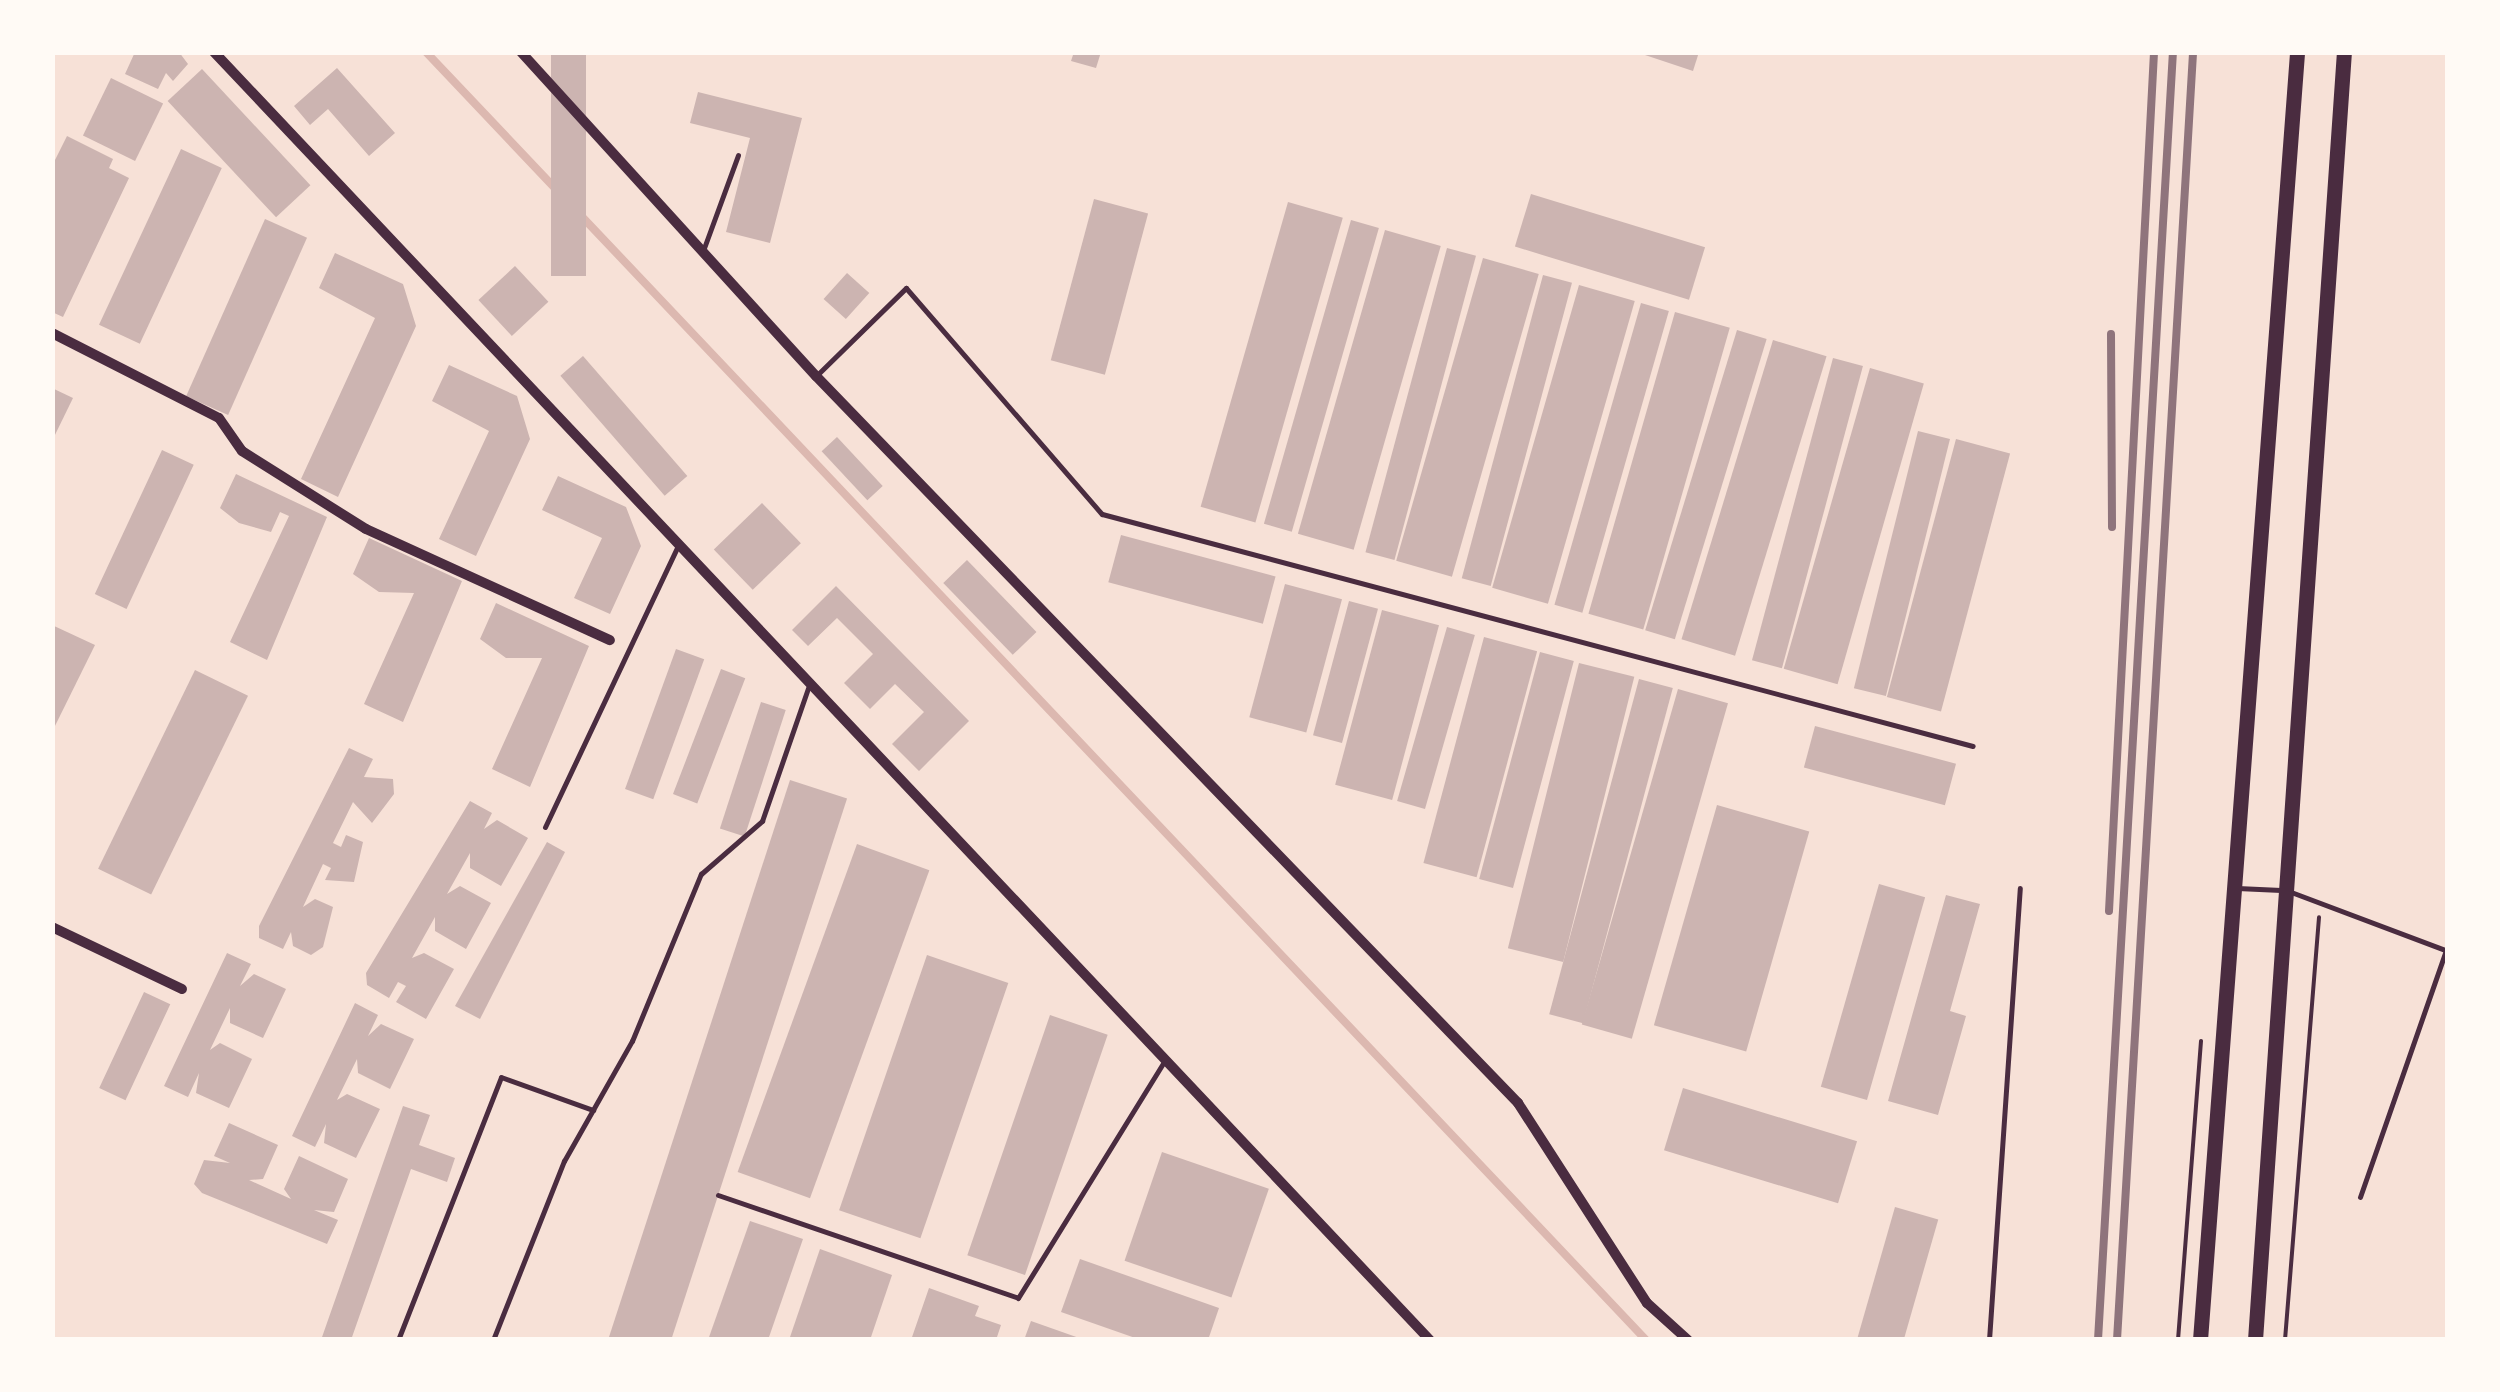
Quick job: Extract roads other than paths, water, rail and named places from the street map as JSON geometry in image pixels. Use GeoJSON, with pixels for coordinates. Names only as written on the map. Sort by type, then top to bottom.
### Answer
{"type":"FeatureCollection","features":[{"type":"Feature","properties":{"kind":"highway"},"geometry":{"type":"LineString","coordinates":[[2200,1340],[2231,888],[2297,52]]}},
{"type":"Feature","properties":{"kind":"highway"},"geometry":{"type":"LineString","coordinates":[[2255,1340],[2344,52]]}},
{"type":"Feature","properties":{"kind":"street"},"geometry":{"type":"LineString","coordinates":[[214,52],[808,688],[1423,1336]]}},
{"type":"Feature","properties":{"kind":"street"},"geometry":{"type":"LineString","coordinates":[[521,52],[816,376],[1518,1103],[1647,1303],[1688,1340]]}},
{"type":"Feature","properties":{"kind":"street"},"geometry":{"type":"LineString","coordinates":[[52,333],[218,418],[242,451],[366,528],[610,640]]}},
{"type":"Feature","properties":{"kind":"street"},"geometry":{"type":"LineString","coordinates":[[52,928],[182,989]]}},
{"type":"Feature","properties":{"kind":"lane"},"geometry":{"type":"LineString","coordinates":[[702,251],[738,156]]}},
{"type":"Feature","properties":{"kind":"lane"},"geometry":{"type":"LineString","coordinates":[[816,376],[906,288],[1102,514],[1973,746]]}},
{"type":"Feature","properties":{"kind":"lane"},"geometry":{"type":"LineString","coordinates":[[545,828],[678,545]]}},
{"type":"Feature","properties":{"kind":"lane"},"geometry":{"type":"LineString","coordinates":[[493,1340],[701,874],[762,821],[808,688]]}},
{"type":"Feature","properties":{"kind":"lane"},"geometry":{"type":"LineString","coordinates":[[1988,1340],[2020,888]]}},
{"type":"Feature","properties":{"kind":"lane"},"geometry":{"type":"LineString","coordinates":[[2231,888],[2288,890],[2446,951],[2360,1197]]}},
{"type":"Feature","properties":{"kind":"lane"},"geometry":{"type":"LineString","coordinates":[[718,1195],[1018,1298],[1164,1062]]}},
{"type":"Feature","properties":{"kind":"lane"},"geometry":{"type":"LineString","coordinates":[[398,1340],[501,1077],[593,1110]]}},
{"type":"Feature","properties":{"kind":"waterway"},"geometry":{"type":"LineString","coordinates":[[426,52],[1646,1340]]}},
{"type":"Feature","properties":{"kind":"railway"},"geometry":{"type":"LineString","coordinates":[[2109,911],[2154,52]]}},
{"type":"Feature","properties":{"kind":"railway"},"geometry":{"type":"LineString","coordinates":[[2098,1340],[2173,52]]}},
{"type":"Feature","properties":{"kind":"railway"},"geometry":{"type":"LineString","coordinates":[[2117,1340],[2193,52]]}},
{"type":"Feature","properties":{"kind":"railway"},"geometry":{"type":"LineString","coordinates":[[2111,334],[2112,527]]}}]}
